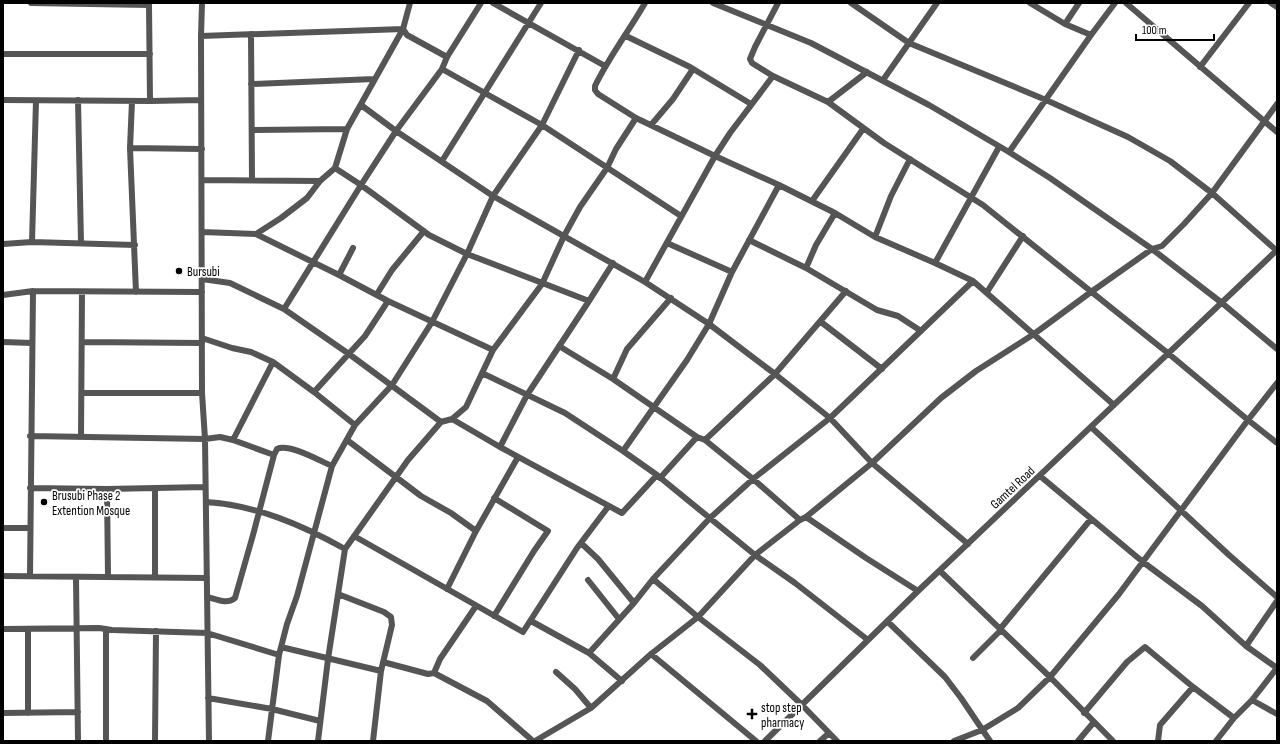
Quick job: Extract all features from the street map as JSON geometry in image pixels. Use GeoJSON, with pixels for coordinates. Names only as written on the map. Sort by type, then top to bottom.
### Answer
{"type":"FeatureCollection","features":[{"type":"Feature","properties":{"kind":"street"},"geometry":{"type":"LineString","coordinates":[[31,3],[149,4],[150,101]]}},
{"type":"Feature","properties":{"kind":"street"},"geometry":{"type":"LineString","coordinates":[[202,3],[202,393],[205,439],[209,741]]}},
{"type":"Feature","properties":{"kind":"street"},"geometry":{"type":"LineString","coordinates":[[256,234],[307,198],[320,181],[335,168],[347,129],[403,29],[410,3]]}},
{"type":"Feature","properties":{"kind":"street"},"geometry":{"type":"LineString","coordinates":[[284,310],[396,131],[442,69],[447,57],[481,3]]}},
{"type":"Feature","properties":{"kind":"street"},"geometry":{"type":"LineString","coordinates":[[493,3],[605,66]]}},
{"type":"Feature","properties":{"kind":"street"},"geometry":{"type":"LineString","coordinates":[[442,161],[541,3]]}},
{"type":"Feature","properties":{"kind":"street"},"geometry":{"type":"LineString","coordinates":[[646,3],[626,36],[605,66],[595,86],[595,90],[598,94],[636,118],[812,201],[875,237],[936,263],[973,281],[1114,405]]}},
{"type":"Feature","properties":{"kind":"street"},"geometry":{"type":"LineString","coordinates":[[713,3],[811,43],[929,105],[1009,152],[1050,178],[1152,249],[1222,303],[1277,349]]}},
{"type":"Feature","properties":{"kind":"street"},"geometry":{"type":"LineString","coordinates":[[730,9],[734,3]]}},
{"type":"Feature","properties":{"kind":"street"},"geometry":{"type":"LineString","coordinates":[[778,3],[754,47],[750,59],[752,63],[773,76],[828,102],[863,129],[983,205],[1169,354],[1277,443]]}},
{"type":"Feature","properties":{"kind":"street"},"geometry":{"type":"LineString","coordinates":[[851,3],[910,43],[1046,100],[1128,137],[1170,161],[1212,193],[1277,251]]}},
{"type":"Feature","properties":{"kind":"street"},"geometry":{"type":"LineString","coordinates":[[883,80],[937,3]]}},
{"type":"Feature","properties":{"kind":"street"},"geometry":{"type":"LineString","coordinates":[[1030,3],[1065,24],[1091,35]]}},
{"type":"Feature","properties":{"kind":"street"},"geometry":{"type":"LineString","coordinates":[[1065,24],[1079,3]]}},
{"type":"Feature","properties":{"kind":"street"},"geometry":{"type":"LineString","coordinates":[[1009,152],[1115,3]]}},
{"type":"Feature","properties":{"kind":"street"},"geometry":{"type":"LineString","coordinates":[[1126,3],[1277,132]]}},
{"type":"Feature","properties":{"kind":"street"},"geometry":{"type":"LineString","coordinates":[[1200,67],[1249,3]]}},
{"type":"Feature","properties":{"kind":"street"},"geometry":{"type":"LineString","coordinates":[[1270,3],[1277,7]]}},
{"type":"Feature","properties":{"kind":"street"},"geometry":{"type":"LineString","coordinates":[[201,36],[403,29]]}},
{"type":"Feature","properties":{"kind":"street"},"geometry":{"type":"LineString","coordinates":[[403,29],[407,35],[447,57]]}},
{"type":"Feature","properties":{"kind":"street"},"geometry":{"type":"LineString","coordinates":[[251,34],[252,180]]}},
{"type":"Feature","properties":{"kind":"street"},"geometry":{"type":"LineString","coordinates":[[626,36],[693,69],[751,104]]}},
{"type":"Feature","properties":{"kind":"street"},"geometry":{"type":"LineString","coordinates":[[268,741],[279,655],[297,596],[332,466],[355,425],[392,385],[432,322],[467,254],[493,196],[542,125],[579,50]]}},
{"type":"Feature","properties":{"kind":"street"},"geometry":{"type":"LineString","coordinates":[[3,54],[150,54]]}},
{"type":"Feature","properties":{"kind":"street"},"geometry":{"type":"LineString","coordinates":[[442,69],[542,125],[681,216]]}},
{"type":"Feature","properties":{"kind":"street"},"geometry":{"type":"LineString","coordinates":[[651,125],[673,99],[693,69]]}},
{"type":"Feature","properties":{"kind":"street"},"geometry":{"type":"LineString","coordinates":[[828,102],[866,72]]}},
{"type":"Feature","properties":{"kind":"street"},"geometry":{"type":"LineString","coordinates":[[645,282],[715,156],[751,104],[773,76]]}},
{"type":"Feature","properties":{"kind":"street"},"geometry":{"type":"LineString","coordinates":[[252,84],[374,79]]}},
{"type":"Feature","properties":{"kind":"street"},"geometry":{"type":"LineString","coordinates":[[3,100],[201,100]]}},
{"type":"Feature","properties":{"kind":"street"},"geometry":{"type":"LineString","coordinates":[[78,100],[82,243]]}},
{"type":"Feature","properties":{"kind":"street"},"geometry":{"type":"LineString","coordinates":[[32,242],[36,101]]}},
{"type":"Feature","properties":{"kind":"street"},"geometry":{"type":"LineString","coordinates":[[132,101],[130,148],[136,292]]}},
{"type":"Feature","properties":{"kind":"street"},"geometry":{"type":"LineString","coordinates":[[383,662],[428,674],[434,673],[487,701],[534,741],[591,708],[651,654],[698,617],[755,555],[806,517],[872,463],[941,398],[976,371],[1034,334],[1152,249],[1162,246],[1212,193],[1277,104]]}},
{"type":"Feature","properties":{"kind":"street"},"geometry":{"type":"LineString","coordinates":[[360,105],[493,196],[613,263],[671,298],[709,324],[830,418],[872,463],[968,544]]}},
{"type":"Feature","properties":{"kind":"street"},"geometry":{"type":"LineString","coordinates":[[318,741],[328,658],[345,549],[408,460],[441,422],[452,419],[466,407],[493,350],[542,284],[564,236],[580,207],[607,168],[616,149],[636,118]]}},
{"type":"Feature","properties":{"kind":"street"},"geometry":{"type":"LineString","coordinates":[[252,130],[347,129]]}},
{"type":"Feature","properties":{"kind":"street"},"geometry":{"type":"LineString","coordinates":[[812,201],[863,129]]}},
{"type":"Feature","properties":{"kind":"street"},"geometry":{"type":"LineString","coordinates":[[936,263],[1000,147]]}},
{"type":"Feature","properties":{"kind":"street"},"geometry":{"type":"LineString","coordinates":[[130,148],[202,149]]}},
{"type":"Feature","properties":{"kind":"street"},"geometry":{"type":"LineString","coordinates":[[875,237],[891,196],[910,159]]}},
{"type":"Feature","properties":{"kind":"street"},"geometry":{"type":"LineString","coordinates":[[335,168],[424,231],[467,254],[589,301]]}},
{"type":"Feature","properties":{"kind":"street"},"geometry":{"type":"LineString","coordinates":[[202,180],[320,181]]}},
{"type":"Feature","properties":{"kind":"street"},"geometry":{"type":"LineString","coordinates":[[623,452],[687,360],[709,324],[732,272],[779,185]]}},
{"type":"Feature","properties":{"kind":"street"},"geometry":{"type":"LineString","coordinates":[[806,268],[816,245],[835,213]]}},
{"type":"Feature","properties":{"kind":"street"},"geometry":{"type":"LineString","coordinates":[[377,294],[392,270],[424,231]]}},
{"type":"Feature","properties":{"kind":"street"},"geometry":{"type":"LineString","coordinates":[[202,232],[256,234],[377,294],[388,301],[493,350]]}},
{"type":"Feature","properties":{"kind":"street"},"geometry":{"type":"LineString","coordinates":[[987,292],[1023,236]]}},
{"type":"Feature","properties":{"kind":"street"},"geometry":{"type":"LineString","coordinates":[[749,240],[806,268],[877,310],[898,316],[921,331]]}},
{"type":"Feature","properties":{"kind":"street"},"geometry":{"type":"LineString","coordinates":[[3,244],[32,242],[135,245]]}},
{"type":"Feature","properties":{"kind":"street"},"geometry":{"type":"LineString","coordinates":[[667,243],[732,272]]}},
{"type":"Feature","properties":{"kind":"street"},"geometry":{"type":"LineString","coordinates":[[339,275],[353,248]]}},
{"type":"Feature","properties":{"kind":"street","name":"Gamtel Road"},"geometry":{"type":"LineString","coordinates":[[765,741],[918,591],[1277,251]]}},
{"type":"Feature","properties":{"kind":"street"},"geometry":{"type":"LineString","coordinates":[[500,447],[527,395],[613,263]]}},
{"type":"Feature","properties":{"kind":"street"},"geometry":{"type":"LineString","coordinates":[[202,279],[230,283],[284,310],[349,354],[441,422]]}},
{"type":"Feature","properties":{"kind":"street"},"geometry":{"type":"LineString","coordinates":[[589,653],[634,603],[653,579],[710,518],[753,479],[830,418],[973,281]]}},
{"type":"Feature","properties":{"kind":"street"},"geometry":{"type":"LineString","coordinates":[[3,295],[33,291],[202,292]]}},
{"type":"Feature","properties":{"kind":"street"},"geometry":{"type":"LineString","coordinates":[[30,576],[30,436],[33,291]]}},
{"type":"Feature","properties":{"kind":"street"},"geometry":{"type":"LineString","coordinates":[[704,440],[775,374],[846,291]]}},
{"type":"Feature","properties":{"kind":"street"},"geometry":{"type":"LineString","coordinates":[[82,292],[82,437]]}},
{"type":"Feature","properties":{"kind":"street"},"geometry":{"type":"LineString","coordinates":[[613,379],[627,350],[671,298]]}},
{"type":"Feature","properties":{"kind":"street"},"geometry":{"type":"LineString","coordinates":[[314,392],[365,336],[388,301]]}},
{"type":"Feature","properties":{"kind":"street"},"geometry":{"type":"LineString","coordinates":[[821,322],[882,369]]}},
{"type":"Feature","properties":{"kind":"street"},"geometry":{"type":"LineString","coordinates":[[83,342],[202,341],[251,352],[273,362],[355,425]]}},
{"type":"Feature","properties":{"kind":"street"},"geometry":{"type":"LineString","coordinates":[[3,342],[32,342]]}},
{"type":"Feature","properties":{"kind":"street"},"geometry":{"type":"LineString","coordinates":[[559,346],[613,379],[697,437],[704,440],[753,479],[800,520]]}},
{"type":"Feature","properties":{"kind":"street"},"geometry":{"type":"LineString","coordinates":[[233,440],[273,362]]}},
{"type":"Feature","properties":{"kind":"street"},"geometry":{"type":"LineString","coordinates":[[482,374],[565,413],[658,476],[755,555],[795,583],[868,640]]}},
{"type":"Feature","properties":{"kind":"street"},"geometry":{"type":"LineString","coordinates":[[954,741],[982,730],[1018,708],[1050,677],[1119,594],[1277,383]]}},
{"type":"Feature","properties":{"kind":"street"},"geometry":{"type":"LineString","coordinates":[[82,392],[202,393]]}},
{"type":"Feature","properties":{"kind":"street"},"geometry":{"type":"LineString","coordinates":[[452,419],[608,507],[622,513],[697,437]]}},
{"type":"Feature","properties":{"kind":"street"},"geometry":{"type":"LineString","coordinates":[[1091,427],[1277,597]]}},
{"type":"Feature","properties":{"kind":"street"},"geometry":{"type":"LineString","coordinates":[[30,436],[205,439],[220,437],[233,440],[274,456]]}},
{"type":"Feature","properties":{"kind":"street"},"geometry":{"type":"LineString","coordinates":[[347,440],[421,496],[451,513],[476,531]]}},
{"type":"Feature","properties":{"kind":"street"},"geometry":{"type":"LineString","coordinates":[[207,597],[226,602],[235,598],[274,456],[277,450],[284,448],[303,453],[332,466]]}},
{"type":"Feature","properties":{"kind":"street"},"geometry":{"type":"LineString","coordinates":[[447,589],[476,531],[518,457]]}},
{"type":"Feature","properties":{"kind":"street"},"geometry":{"type":"LineString","coordinates":[[1040,476],[1143,562],[1202,606],[1246,646],[1277,668],[1252,700],[1234,718],[1216,741]]}},
{"type":"Feature","properties":{"kind":"street"},"geometry":{"type":"LineString","coordinates":[[30,488],[155,489],[205,487]]}},
{"type":"Feature","properties":{"kind":"street"},"geometry":{"type":"LineString","coordinates":[[107,489],[108,577]]}},
{"type":"Feature","properties":{"kind":"street"},"geometry":{"type":"LineString","coordinates":[[154,576],[155,489]]}},
{"type":"Feature","properties":{"kind":"street"},"geometry":{"type":"LineString","coordinates":[[494,498],[548,531],[494,616]]}},
{"type":"Feature","properties":{"kind":"street"},"geometry":{"type":"LineString","coordinates":[[206,502],[218,502],[259,510],[314,532],[345,549]]}},
{"type":"Feature","properties":{"kind":"street"},"geometry":{"type":"LineString","coordinates":[[354,536],[523,632],[576,548],[608,507]]}},
{"type":"Feature","properties":{"kind":"street"},"geometry":{"type":"LineString","coordinates":[[806,517],[918,591]]}},
{"type":"Feature","properties":{"kind":"street"},"geometry":{"type":"LineString","coordinates":[[973,658],[1001,629],[1091,519]]}},
{"type":"Feature","properties":{"kind":"street"},"geometry":{"type":"LineString","coordinates":[[3,528],[30,528]]}},
{"type":"Feature","properties":{"kind":"street"},"geometry":{"type":"LineString","coordinates":[[581,543],[598,559],[634,603]]}},
{"type":"Feature","properties":{"kind":"street"},"geometry":{"type":"LineString","coordinates":[[940,571],[1050,677],[1113,741]]}},
{"type":"Feature","properties":{"kind":"street"},"geometry":{"type":"LineString","coordinates":[[3,576],[154,576],[207,578]]}},
{"type":"Feature","properties":{"kind":"street"},"geometry":{"type":"LineString","coordinates":[[76,577],[78,741]]}},
{"type":"Feature","properties":{"kind":"street"},"geometry":{"type":"LineString","coordinates":[[653,579],[698,617],[760,665],[802,704],[837,741]]}},
{"type":"Feature","properties":{"kind":"street"},"geometry":{"type":"LineString","coordinates":[[588,580],[619,619]]}},
{"type":"Feature","properties":{"kind":"street"},"geometry":{"type":"LineString","coordinates":[[338,594],[384,612],[391,617],[392,625],[381,671],[373,741]]}},
{"type":"Feature","properties":{"kind":"street"},"geometry":{"type":"LineString","coordinates":[[1246,646],[1277,601]]}},
{"type":"Feature","properties":{"kind":"street"},"geometry":{"type":"LineString","coordinates":[[434,673],[440,659],[476,606]]}},
{"type":"Feature","properties":{"kind":"street"},"geometry":{"type":"LineString","coordinates":[[531,621],[589,653],[622,681]]}},
{"type":"Feature","properties":{"kind":"street"},"geometry":{"type":"LineString","coordinates":[[887,621],[945,677],[962,698],[990,741]]}},
{"type":"Feature","properties":{"kind":"street"},"geometry":{"type":"LineString","coordinates":[[3,629],[76,628],[207,633],[279,655]]}},
{"type":"Feature","properties":{"kind":"street"},"geometry":{"type":"LineString","coordinates":[[28,629],[28,713]]}},
{"type":"Feature","properties":{"kind":"street"},"geometry":{"type":"LineString","coordinates":[[106,629],[106,741]]}},
{"type":"Feature","properties":{"kind":"street"},"geometry":{"type":"LineString","coordinates":[[156,631],[156,741]]}},
{"type":"Feature","properties":{"kind":"street"},"geometry":{"type":"LineString","coordinates":[[281,647],[381,671]]}},
{"type":"Feature","properties":{"kind":"street"},"geometry":{"type":"LineString","coordinates":[[1084,713],[1127,662],[1145,647],[1192,687],[1234,718]]}},
{"type":"Feature","properties":{"kind":"street"},"geometry":{"type":"LineString","coordinates":[[651,654],[756,741]]}},
{"type":"Feature","properties":{"kind":"street"},"geometry":{"type":"LineString","coordinates":[[556,672],[575,689],[591,708]]}},
{"type":"Feature","properties":{"kind":"street"},"geometry":{"type":"LineString","coordinates":[[1158,741],[1160,725],[1192,687]]}},
{"type":"Feature","properties":{"kind":"street"},"geometry":{"type":"LineString","coordinates":[[208,698],[272,709],[320,721]]}},
{"type":"Feature","properties":{"kind":"street"},"geometry":{"type":"LineString","coordinates":[[1252,700],[1277,714]]}},
{"type":"Feature","properties":{"kind":"street"},"geometry":{"type":"LineString","coordinates":[[3,713],[78,712]]}},
{"type":"Feature","properties":{"kind":"street"},"geometry":{"type":"LineString","coordinates":[[1078,741],[1094,722]]}},
{"type":"Feature","properties":{"kind":"street"},"geometry":{"type":"LineString","coordinates":[[820,741],[829,733]]}},
{"type":"Feature","properties":{"kind":"place","name":"Bursubi"},"geometry":{"type":"Point","coordinates":[179,271]}},
{"type":"Feature","properties":{"kind":"place","name":"Brusubi Phase 2 Extention Mosque"},"geometry":{"type":"Point","coordinates":[44,502]}},
{"type":"Feature","properties":{"kind":"place","name":"stop step pharmacy"},"geometry":{"type":"Point","coordinates":[752,714]}}]}
